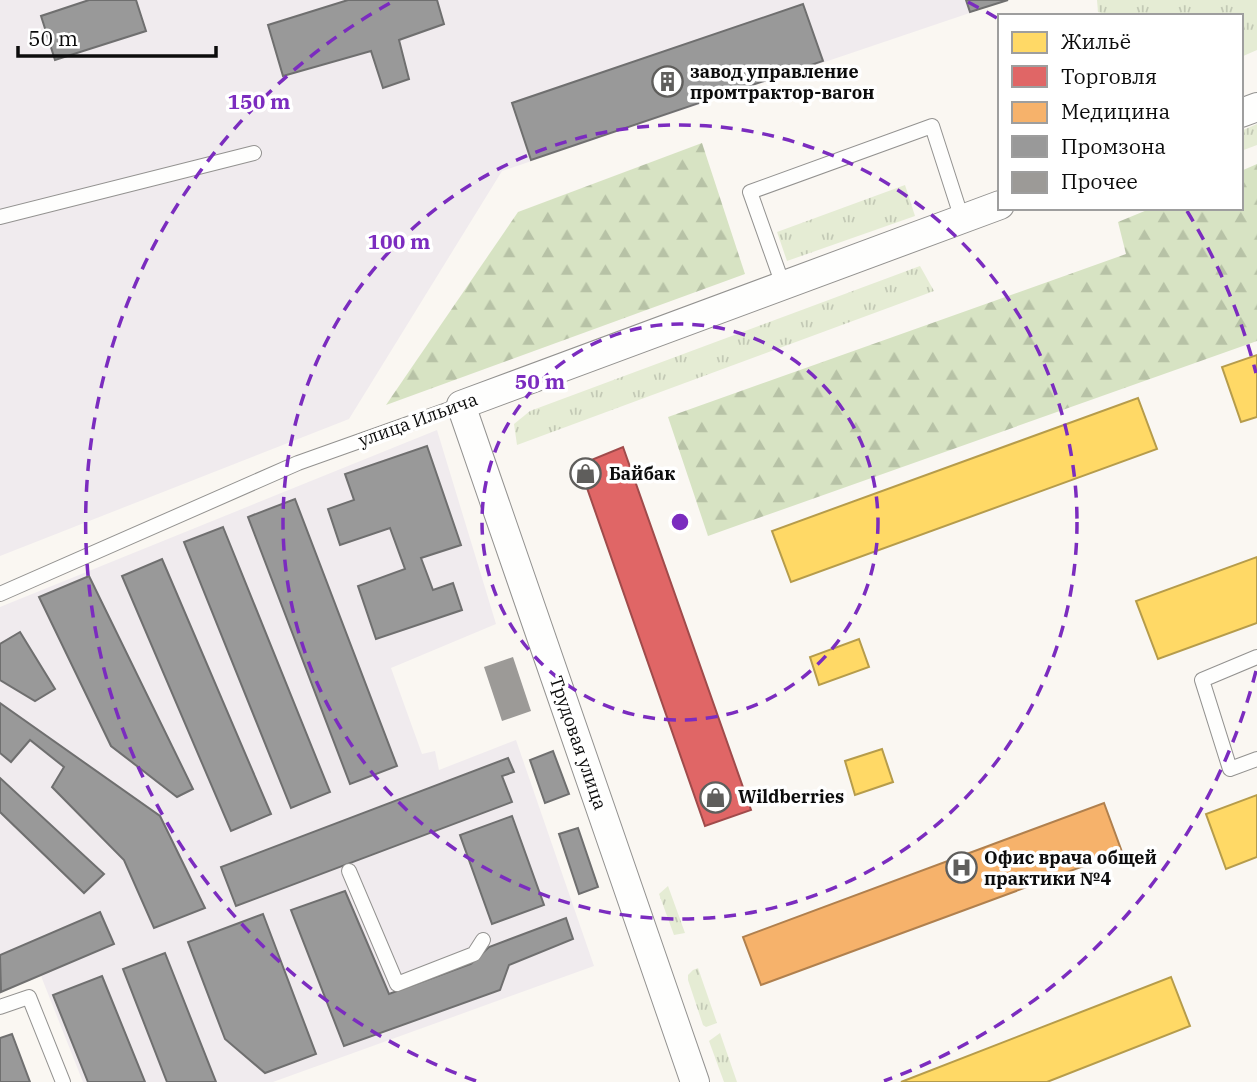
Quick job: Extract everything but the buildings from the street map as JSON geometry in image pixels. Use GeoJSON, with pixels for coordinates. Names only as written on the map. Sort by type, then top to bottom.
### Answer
{"type":"FeatureCollection","features":[{"type":"Feature","properties":{"kind":"street","name":"улица Ильича"},"geometry":{"type":"LineString","coordinates":[[461,405],[998,206]]}},
{"type":"Feature","properties":{"kind":"street","name":"Трудовая улица"},"geometry":{"type":"LineString","coordinates":[[461,405],[695,1082]]}},
{"type":"Feature","properties":{"kind":"lane"},"geometry":{"type":"LineString","coordinates":[[783,285],[750,192],[932,126],[962,219]]}},
{"type":"Feature","properties":{"kind":"lane"},"geometry":{"type":"LineString","coordinates":[[0,217],[254,153]]}},
{"type":"Feature","properties":{"kind":"lane","name":"улица Ильича"},"geometry":{"type":"LineString","coordinates":[[0,594],[298,463],[461,405]]}},
{"type":"Feature","properties":{"kind":"lane"},"geometry":{"type":"LineString","coordinates":[[1257,657],[1202,680],[1230,769],[1257,759]]}},
{"type":"Feature","properties":{"kind":"lane"},"geometry":{"type":"LineString","coordinates":[[349,871],[397,984],[474,954],[483,940]]}},
{"type":"Feature","properties":{"kind":"lane"},"geometry":{"type":"LineString","coordinates":[[0,1007],[29,997],[63,1082]]}},
{"type":"Feature","properties":{"kind":"shaded area"},"geometry":{"type":"Polygon","coordinates":[[[0,0],[1008,0],[502,171],[349,419],[0,556],[0,0]]]}},
{"type":"Feature","properties":{"kind":"shaded area"},"geometry":{"type":"Polygon","coordinates":[[[437,430],[496,624],[391,668],[422,754],[435,751],[439,770],[516,740],[594,966],[273,1082],[83,1082],[41,976],[0,992],[0,607],[437,430]]]}},
{"type":"Feature","properties":{"kind":"green space"},"geometry":{"type":"Polygon","coordinates":[[[1097,0],[1257,0],[1257,50],[1243,56],[1243,14],[1098,12],[1097,0]]]}},
{"type":"Feature","properties":{"kind":"green space"},"geometry":{"type":"Polygon","coordinates":[[[1257,124],[1257,145],[1243,150],[1243,130],[1257,124]]]}},
{"type":"Feature","properties":{"kind":"green space"},"geometry":{"type":"Polygon","coordinates":[[[702,143],[745,274],[386,405],[518,212],[702,143]]]}},
{"type":"Feature","properties":{"kind":"green space"},"geometry":{"type":"Polygon","coordinates":[[[1257,164],[1257,341],[708,536],[668,417],[1126,254],[1118,222],[1147,210],[1243,210],[1243,170],[1257,164]]]}},
{"type":"Feature","properties":{"kind":"green space"},"geometry":{"type":"Polygon","coordinates":[[[905,185],[915,216],[787,261],[777,232],[905,185]]]}},
{"type":"Feature","properties":{"kind":"green space"},"geometry":{"type":"Polygon","coordinates":[[[920,266],[934,291],[517,445],[514,424],[530,411],[920,266]]]}},
{"type":"Feature","properties":{"kind":"green space"},"geometry":{"type":"Polygon","coordinates":[[[668,886],[685,933],[674,935],[659,894],[668,886]]]}},
{"type":"Feature","properties":{"kind":"green space"},"geometry":{"type":"Polygon","coordinates":[[[698,968],[717,1023],[706,1027],[688,980],[688,975],[698,968]]]}},
{"type":"Feature","properties":{"kind":"green space"},"geometry":{"type":"Polygon","coordinates":[[[720,1033],[737,1082],[724,1082],[709,1041],[720,1033]]]}},
{"type":"Feature","properties":{"kind":"place","name":"завод управление промтрактор-вагон"},"geometry":{"type":"Point","coordinates":[667,82]}},
{"type":"Feature","properties":{"kind":"place","name":"Байбак"},"geometry":{"type":"Point","coordinates":[586,474]}},
{"type":"Feature","properties":{"kind":"place","name":"Wildberries"},"geometry":{"type":"Point","coordinates":[715,797]}},
{"type":"Feature","properties":{"kind":"place","name":"Офис врача общей практики №4"},"geometry":{"type":"Point","coordinates":[961,868]}}]}
